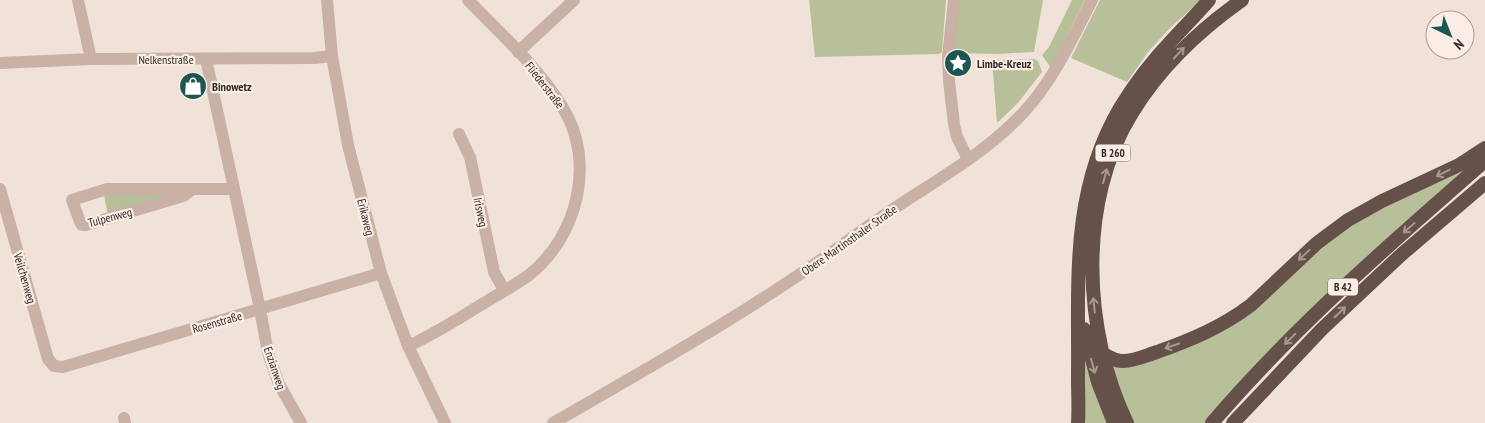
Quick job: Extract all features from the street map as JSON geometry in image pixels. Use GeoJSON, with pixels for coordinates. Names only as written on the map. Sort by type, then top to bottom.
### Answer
{"type":"FeatureCollection","features":[{"type":"Feature","properties":{"kind":"highway"},"geometry":{"type":"LineString","coordinates":[[1172,40],[1209,0]]}},
{"type":"Feature","properties":{"kind":"highway","name":"B 260"},"geometry":{"type":"LineString","coordinates":[[1114,423],[1103,398],[1094,369],[1082,322],[1079,301],[1079,249],[1089,183],[1099,152],[1120,108],[1136,84],[1172,40],[1220,0]]}},
{"type":"Feature","properties":{"kind":"highway","name":"B 260"},"geometry":{"type":"LineString","coordinates":[[1127,423],[1113,391],[1102,353],[1094,302],[1093,250],[1100,195],[1118,140],[1131,114],[1164,68],[1203,29],[1242,0]]}},
{"type":"Feature","properties":{"kind":"highway"},"geometry":{"type":"LineString","coordinates":[[1102,353],[1117,361],[1130,361],[1189,341],[1215,329],[1251,305],[1310,249],[1348,220],[1382,201],[1458,165],[1485,148]]}},
{"type":"Feature","properties":{"kind":"highway","name":"B 42"},"geometry":{"type":"LineString","coordinates":[[1212,423],[1275,355],[1341,289],[1485,161]]}},
{"type":"Feature","properties":{"kind":"highway","name":"B 42"},"geometry":{"type":"LineString","coordinates":[[1233,423],[1334,317],[1402,254],[1485,183]]}},
{"type":"Feature","properties":{"kind":"highway"},"geometry":{"type":"LineString","coordinates":[[1078,423],[1079,301]]}},
{"type":"Feature","properties":{"kind":"street"},"geometry":{"type":"LineString","coordinates":[[78,0],[92,59]]}},
{"type":"Feature","properties":{"kind":"street","name":"Erikaweg"},"geometry":{"type":"LineString","coordinates":[[327,0],[332,56],[348,145],[380,273],[408,346],[445,423]]}},
{"type":"Feature","properties":{"kind":"street","name":"Fliederstraße"},"geometry":{"type":"LineString","coordinates":[[408,346],[428,337],[529,274],[555,246],[566,228],[578,196],[580,169],[578,149],[570,120],[553,93],[518,52],[468,0]]}},
{"type":"Feature","properties":{"kind":"street"},"geometry":{"type":"LineString","coordinates":[[518,52],[574,0]]}},
{"type":"Feature","properties":{"kind":"street"},"geometry":{"type":"LineString","coordinates":[[954,0],[948,57],[949,81],[957,138],[968,159]]}},
{"type":"Feature","properties":{"kind":"street","name":"Obere Martinsthaler Straße"},"geometry":{"type":"LineString","coordinates":[[553,423],[652,366],[772,292],[933,184],[1008,128],[1038,96],[1051,76],[1092,0]]}},
{"type":"Feature","properties":{"kind":"street","name":"Nelkenstraße"},"geometry":{"type":"LineString","coordinates":[[0,63],[92,59],[315,58],[332,56]]}},
{"type":"Feature","properties":{"kind":"street"},"geometry":{"type":"LineString","coordinates":[[206,59],[260,309]]}},
{"type":"Feature","properties":{"kind":"street","name":"Irisweg"},"geometry":{"type":"LineString","coordinates":[[459,134],[470,156],[494,272],[504,290]]}},
{"type":"Feature","properties":{"kind":"street","name":"Veilchenweg"},"geometry":{"type":"LineString","coordinates":[[0,189],[48,359],[54,366]]}},
{"type":"Feature","properties":{"kind":"street","name":"Tulpenweg"},"geometry":{"type":"LineString","coordinates":[[193,189],[183,196],[86,226],[80,222],[72,200],[107,189],[193,189],[234,190]]}},
{"type":"Feature","properties":{"kind":"street","name":"Rosenstraße"},"geometry":{"type":"LineString","coordinates":[[54,366],[63,367],[380,273]]}},
{"type":"Feature","properties":{"kind":"street","name":"Enzianweg"},"geometry":{"type":"LineString","coordinates":[[260,309],[268,353],[279,384],[300,423]]}},
{"type":"Feature","properties":{"kind":"green space"},"geometry":{"type":"Polygon","coordinates":[[[809,0],[946,0],[942,52],[939,54],[815,57],[809,0]]]}},
{"type":"Feature","properties":{"kind":"green space"},"geometry":{"type":"Polygon","coordinates":[[[959,0],[1043,0],[1034,52],[997,54],[957,53],[954,50],[959,0]]]}},
{"type":"Feature","properties":{"kind":"green space"},"geometry":{"type":"Polygon","coordinates":[[[1072,0],[1085,0],[1051,68],[1042,55],[1049,47],[1072,0]]]}},
{"type":"Feature","properties":{"kind":"green space"},"geometry":{"type":"Polygon","coordinates":[[[1100,0],[1201,0],[1169,29],[1148,52],[1127,82],[1071,58],[1100,0]]]}},
{"type":"Feature","properties":{"kind":"green space"},"geometry":{"type":"Polygon","coordinates":[[[1034,59],[1038,61],[1042,72],[1017,104],[997,123],[992,60],[1034,59]]]}},
{"type":"Feature","properties":{"kind":"green space"},"geometry":{"type":"Polygon","coordinates":[[[1471,164],[1245,378],[1204,423],[1132,423],[1110,364],[1177,351],[1225,330],[1241,319],[1323,245],[1350,226],[1471,164]]]}},
{"type":"Feature","properties":{"kind":"green space"},"geometry":{"type":"Polygon","coordinates":[[[182,192],[108,216],[104,195],[182,192]]]}},
{"type":"Feature","properties":{"kind":"green space"},"geometry":{"type":"Polygon","coordinates":[[[1084,348],[1109,423],[1082,423],[1084,348]]]}},
{"type":"Feature","properties":{"kind":"place","name":"Limbe-Kreuz"},"geometry":{"type":"Point","coordinates":[958,63]}},
{"type":"Feature","properties":{"kind":"place","name":"Binowetz"},"geometry":{"type":"Point","coordinates":[193,86]}}]}
